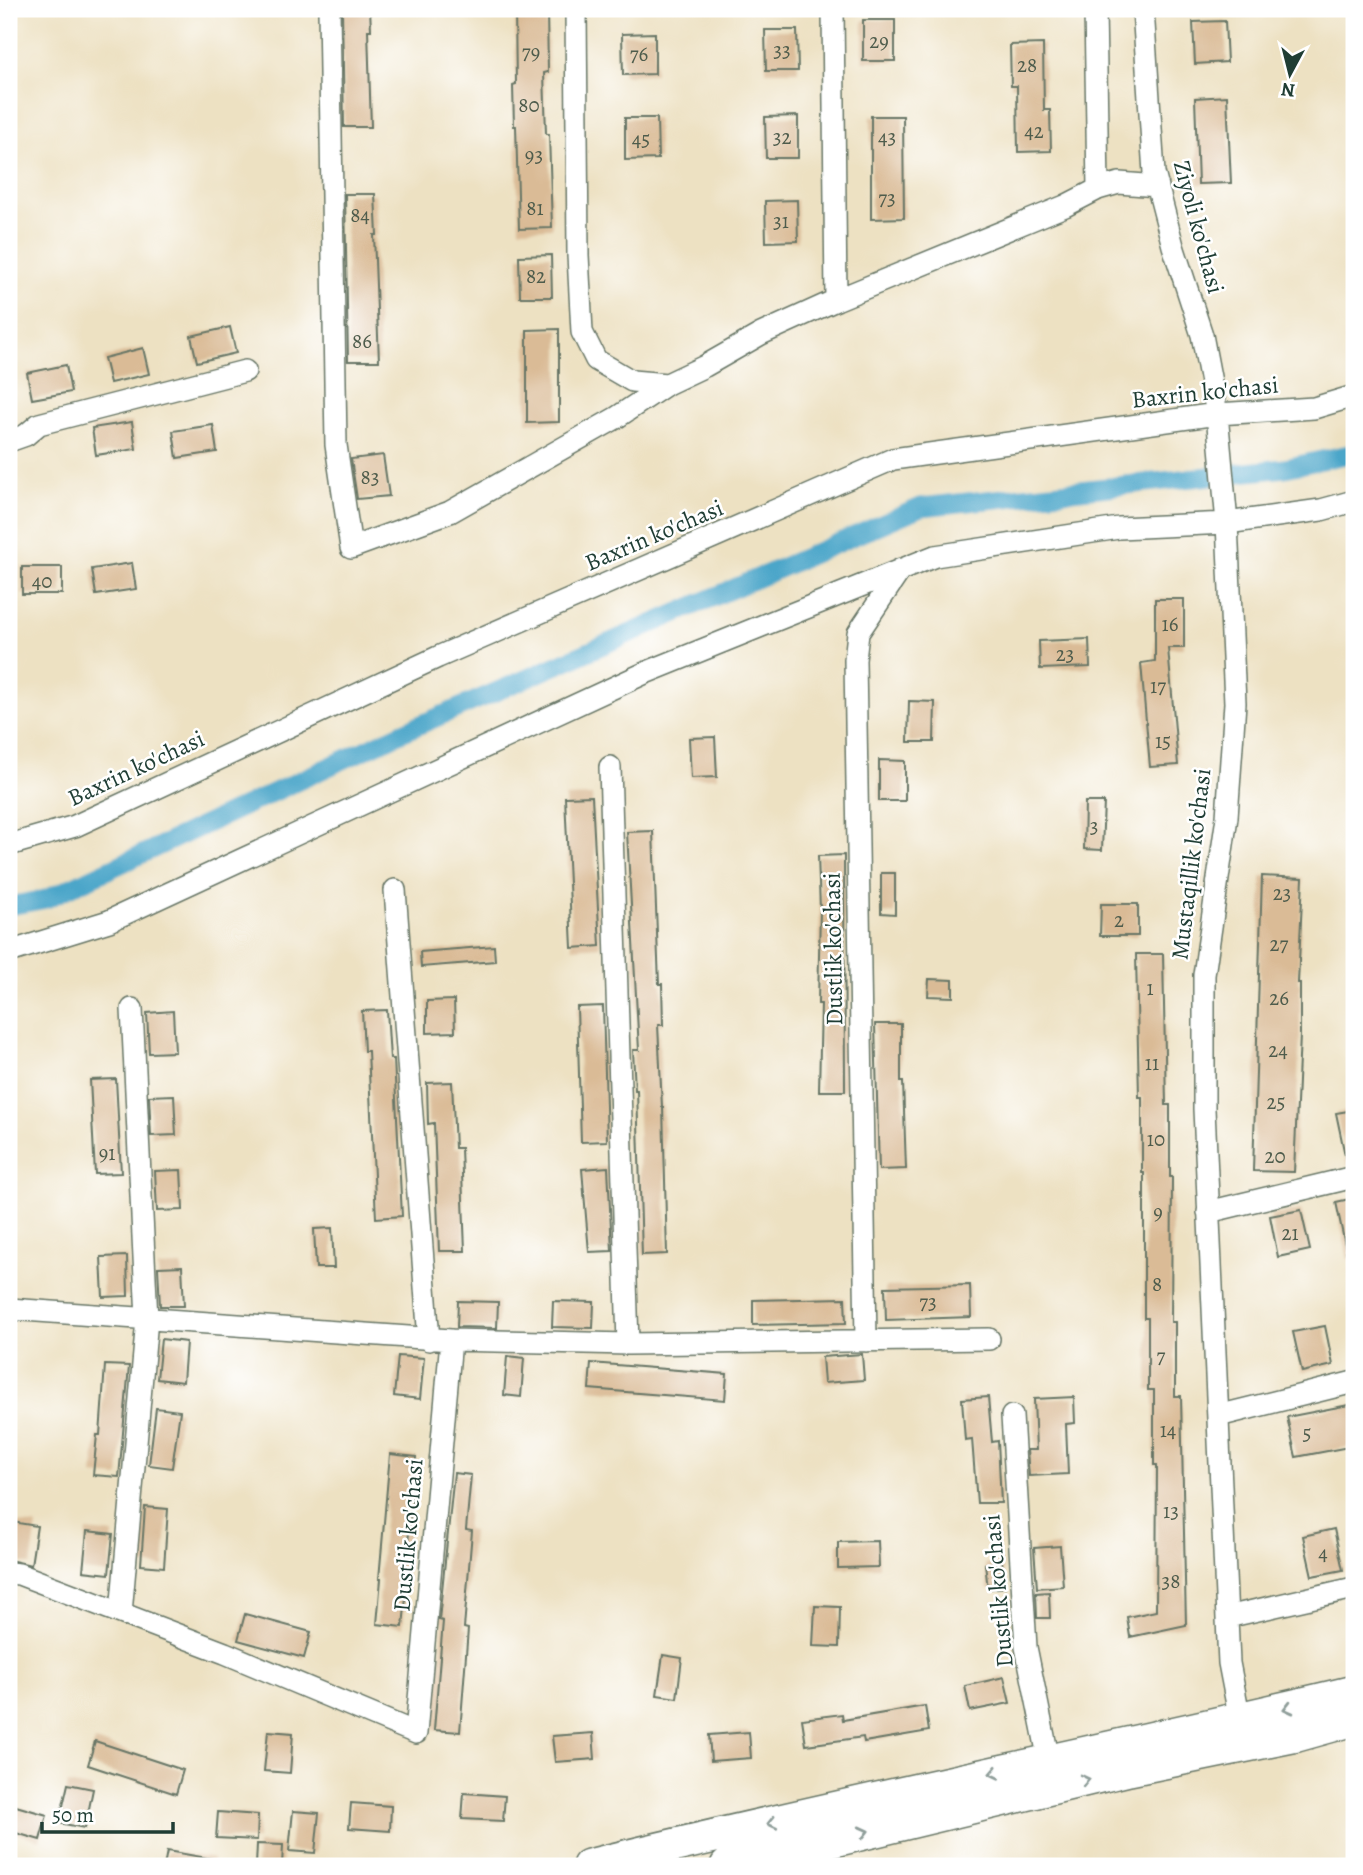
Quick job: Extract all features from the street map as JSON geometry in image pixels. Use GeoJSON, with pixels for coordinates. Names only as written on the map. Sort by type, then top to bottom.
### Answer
{"type":"FeatureCollection","features":[{"type":"Feature","properties":{"kind":"highway"},"geometry":{"type":"LineString","coordinates":[[589,1866],[834,1808],[1240,1720],[1354,1692]]}},
{"type":"Feature","properties":{"kind":"highway"},"geometry":{"type":"LineString","coordinates":[[727,1866],[1116,1772],[1297,1735],[1354,1719]]}},
{"type":"Feature","properties":{"kind":"street"},"geometry":{"type":"LineString","coordinates":[[329,9],[336,445],[351,548],[450,512],[583,437],[667,384],[761,334],[836,300],[1065,206],[1098,189],[1119,183],[1158,186]]}},
{"type":"Feature","properties":{"kind":"street"},"geometry":{"type":"LineString","coordinates":[[576,9],[578,255],[582,332],[596,360],[632,381],[667,384]]}},
{"type":"Feature","properties":{"kind":"street"},"geometry":{"type":"LineString","coordinates":[[833,9],[836,300]]}},
{"type":"Feature","properties":{"kind":"street"},"geometry":{"type":"LineString","coordinates":[[1095,9],[1098,189]]}},
{"type":"Feature","properties":{"kind":"street","name":"Ziyoli ko'chasi"},"geometry":{"type":"LineString","coordinates":[[1143,9],[1154,173],[1173,246],[1202,335],[1217,414],[1227,523]]}},
{"type":"Feature","properties":{"kind":"street"},"geometry":{"type":"LineString","coordinates":[[9,441],[26,435],[39,424],[245,371]]}},
{"type":"Feature","properties":{"kind":"street","name":"Baxrin ko'chasi"},"geometry":{"type":"LineString","coordinates":[[9,845],[75,826],[438,657],[893,459],[1217,414],[1314,408],[1354,396]]}},
{"type":"Feature","properties":{"kind":"street"},"geometry":{"type":"LineString","coordinates":[[9,952],[109,921],[645,673],[935,556],[1119,527],[1227,523],[1321,510],[1354,501]]}},
{"type":"Feature","properties":{"kind":"street","name":"Mustaqillik ko'chasi"},"geometry":{"type":"LineString","coordinates":[[1227,523],[1234,703],[1227,817],[1203,975],[1203,1109],[1228,1663],[1240,1720]]}},
{"type":"Feature","properties":{"kind":"street","name":"Dustlik ko'chasi"},"geometry":{"type":"LineString","coordinates":[[866,1341],[855,660],[858,633],[901,569]]}},
{"type":"Feature","properties":{"kind":"street"},"geometry":{"type":"LineString","coordinates":[[610,766],[628,1344]]}},
{"type":"Feature","properties":{"kind":"street"},"geometry":{"type":"LineString","coordinates":[[396,890],[429,1340]]}},
{"type":"Feature","properties":{"kind":"street"},"geometry":{"type":"LineString","coordinates":[[9,1573],[19,1574],[121,1614],[147,1319],[132,1009]]}},
{"type":"Feature","properties":{"kind":"street"},"geometry":{"type":"LineString","coordinates":[[1208,1212],[1354,1177]]}},
{"type":"Feature","properties":{"kind":"street"},"geometry":{"type":"LineString","coordinates":[[9,1309],[429,1340],[628,1344],[989,1339]]}},
{"type":"Feature","properties":{"kind":"street","name":"Dustlik ko'chasi"},"geometry":{"type":"LineString","coordinates":[[121,1614],[225,1653],[416,1733],[452,1340]]}},
{"type":"Feature","properties":{"kind":"street"},"geometry":{"type":"LineString","coordinates":[[1218,1416],[1354,1382]]}},
{"type":"Feature","properties":{"kind":"street","name":"Dustlik ko'chasi"},"geometry":{"type":"LineString","coordinates":[[1012,1416],[1026,1647],[1049,1761]]}},
{"type":"Feature","properties":{"kind":"street"},"geometry":{"type":"LineString","coordinates":[[1227,1617],[1354,1588]]}},
{"type":"Feature","properties":{"kind":"building"},"geometry":{"type":"Polygon","coordinates":[[[342,9],[370,9],[371,30],[368,30],[371,127],[344,127],[342,9]]]}},
{"type":"Feature","properties":{"kind":"building"},"geometry":{"type":"Polygon","coordinates":[[[515,9],[547,9],[548,72],[544,73],[552,228],[519,229],[513,85],[516,84],[515,9]]]}},
{"type":"Feature","properties":{"kind":"building"},"geometry":{"type":"Polygon","coordinates":[[[863,20],[895,20],[895,61],[863,61],[863,20]]]}},
{"type":"Feature","properties":{"kind":"building"},"geometry":{"type":"Polygon","coordinates":[[[1225,21],[1227,62],[1195,64],[1193,22],[1225,21]]]}},
{"type":"Feature","properties":{"kind":"building"},"geometry":{"type":"Polygon","coordinates":[[[765,30],[797,30],[798,71],[766,71],[765,30]]]}},
{"type":"Feature","properties":{"kind":"building"},"geometry":{"type":"Polygon","coordinates":[[[655,33],[655,74],[623,75],[622,34],[655,33]]]}},
{"type":"Feature","properties":{"kind":"building"},"geometry":{"type":"Polygon","coordinates":[[[1043,44],[1044,110],[1050,110],[1051,151],[1018,152],[1017,86],[1011,86],[1010,45],[1043,44]]]}},
{"type":"Feature","properties":{"kind":"building"},"geometry":{"type":"Polygon","coordinates":[[[1227,96],[1231,183],[1198,184],[1195,98],[1227,96]]]}},
{"type":"Feature","properties":{"kind":"building"},"geometry":{"type":"Polygon","coordinates":[[[798,116],[798,158],[766,158],[765,117],[798,116]]]}},
{"type":"Feature","properties":{"kind":"building"},"geometry":{"type":"Polygon","coordinates":[[[871,116],[903,116],[904,218],[871,219],[871,116]]]}},
{"type":"Feature","properties":{"kind":"building"},"geometry":{"type":"Polygon","coordinates":[[[625,118],[657,118],[658,159],[625,160],[625,118]]]}},
{"type":"Feature","properties":{"kind":"building"},"geometry":{"type":"Polygon","coordinates":[[[345,194],[375,194],[379,361],[348,361],[345,194]]]}},
{"type":"Feature","properties":{"kind":"building"},"geometry":{"type":"Polygon","coordinates":[[[797,200],[798,241],[766,242],[765,201],[797,200]]]}},
{"type":"Feature","properties":{"kind":"building"},"geometry":{"type":"Polygon","coordinates":[[[551,255],[552,297],[520,297],[519,256],[551,255]]]}},
{"type":"Feature","properties":{"kind":"building"},"geometry":{"type":"Polygon","coordinates":[[[230,327],[236,353],[197,362],[191,336],[230,327]]]}},
{"type":"Feature","properties":{"kind":"building"},"geometry":{"type":"Polygon","coordinates":[[[559,329],[559,422],[527,423],[527,330],[559,329]]]}},
{"type":"Feature","properties":{"kind":"building"},"geometry":{"type":"Polygon","coordinates":[[[143,348],[149,374],[110,383],[104,358],[143,348]]]}},
{"type":"Feature","properties":{"kind":"building"},"geometry":{"type":"Polygon","coordinates":[[[66,365],[71,392],[32,399],[27,373],[66,365]]]}},
{"type":"Feature","properties":{"kind":"building"},"geometry":{"type":"Polygon","coordinates":[[[132,422],[136,449],[96,455],[92,428],[132,422]]]}},
{"type":"Feature","properties":{"kind":"building"},"geometry":{"type":"Polygon","coordinates":[[[213,425],[217,452],[177,458],[173,431],[213,425]]]}},
{"type":"Feature","properties":{"kind":"building"},"geometry":{"type":"Polygon","coordinates":[[[383,455],[389,496],[357,499],[351,459],[383,455]]]}},
{"type":"Feature","properties":{"kind":"building"},"geometry":{"type":"Polygon","coordinates":[[[132,563],[136,589],[96,595],[92,569],[132,563]]]}},
{"type":"Feature","properties":{"kind":"building"},"geometry":{"type":"Polygon","coordinates":[[[22,567],[62,567],[62,594],[22,594],[22,567]]]}},
{"type":"Feature","properties":{"kind":"building"},"geometry":{"type":"Polygon","coordinates":[[[1155,599],[1184,599],[1184,648],[1168,648],[1178,765],[1150,767],[1141,663],[1155,661],[1155,599]]]}},
{"type":"Feature","properties":{"kind":"building"},"geometry":{"type":"Polygon","coordinates":[[[1089,639],[1090,667],[1040,669],[1039,641],[1089,639]]]}},
{"type":"Feature","properties":{"kind":"building"},"geometry":{"type":"Polygon","coordinates":[[[909,701],[935,702],[934,742],[908,742],[909,701]]]}},
{"type":"Feature","properties":{"kind":"building"},"geometry":{"type":"Polygon","coordinates":[[[715,737],[717,777],[691,778],[689,738],[715,737]]]}},
{"type":"Feature","properties":{"kind":"building"},"geometry":{"type":"Polygon","coordinates":[[[879,760],[905,761],[905,801],[879,801],[879,760]]]}},
{"type":"Feature","properties":{"kind":"building"},"geometry":{"type":"Polygon","coordinates":[[[592,796],[600,946],[572,948],[565,797],[592,796]]]}},
{"type":"Feature","properties":{"kind":"building"},"geometry":{"type":"Polygon","coordinates":[[[1085,802],[1104,802],[1102,850],[1084,849],[1085,802]]]}},
{"type":"Feature","properties":{"kind":"building"},"geometry":{"type":"Polygon","coordinates":[[[653,831],[659,984],[662,984],[663,1025],[658,1025],[667,1254],[642,1255],[637,1090],[633,1050],[639,1050],[627,832],[653,831]]]}},
{"type":"Feature","properties":{"kind":"building"},"geometry":{"type":"Polygon","coordinates":[[[844,855],[845,1091],[819,1091],[821,1004],[818,1004],[818,856],[844,855]]]}},
{"type":"Feature","properties":{"kind":"building"},"geometry":{"type":"Polygon","coordinates":[[[881,873],[895,873],[895,914],[881,913],[881,873]]]}},
{"type":"Feature","properties":{"kind":"building"},"geometry":{"type":"Polygon","coordinates":[[[1262,876],[1303,878],[1294,1172],[1253,1171],[1262,876]]]}},
{"type":"Feature","properties":{"kind":"building"},"geometry":{"type":"Polygon","coordinates":[[[1101,904],[1138,904],[1138,936],[1100,936],[1101,904]]]}},
{"type":"Feature","properties":{"kind":"building"},"geometry":{"type":"Polygon","coordinates":[[[494,946],[495,961],[421,967],[420,952],[494,946]]]}},
{"type":"Feature","properties":{"kind":"building"},"geometry":{"type":"Polygon","coordinates":[[[1136,954],[1163,954],[1166,1105],[1170,1105],[1172,1177],[1171,1322],[1175,1322],[1175,1396],[1181,1396],[1186,1625],[1130,1637],[1127,1617],[1156,1611],[1157,1465],[1154,1465],[1154,1390],[1148,1390],[1148,1318],[1144,1318],[1144,1173],[1142,1097],[1139,1097],[1136,954]]]}},
{"type":"Feature","properties":{"kind":"building"},"geometry":{"type":"Polygon","coordinates":[[[929,979],[953,980],[953,997],[928,996],[929,979]]]}},
{"type":"Feature","properties":{"kind":"building"},"geometry":{"type":"Polygon","coordinates":[[[454,1000],[455,1032],[427,1033],[427,1001],[454,1000]]]}},
{"type":"Feature","properties":{"kind":"building"},"geometry":{"type":"Polygon","coordinates":[[[603,1006],[607,1141],[581,1142],[577,1007],[603,1006]]]}},
{"type":"Feature","properties":{"kind":"building"},"geometry":{"type":"Polygon","coordinates":[[[387,1010],[390,1059],[394,1059],[402,1216],[376,1218],[368,1051],[364,1051],[362,1011],[387,1010]]]}},
{"type":"Feature","properties":{"kind":"building"},"geometry":{"type":"Polygon","coordinates":[[[173,1011],[175,1052],[149,1053],[147,1013],[173,1011]]]}},
{"type":"Feature","properties":{"kind":"building"},"geometry":{"type":"Polygon","coordinates":[[[875,1024],[901,1024],[906,1169],[879,1170],[875,1024]]]}},
{"type":"Feature","properties":{"kind":"building"},"geometry":{"type":"Polygon","coordinates":[[[116,1079],[121,1173],[95,1174],[90,1080],[116,1079]]]}},
{"type":"Feature","properties":{"kind":"building"},"geometry":{"type":"Polygon","coordinates":[[[452,1082],[455,1148],[461,1148],[465,1251],[439,1251],[434,1123],[428,1124],[427,1083],[452,1082]]]}},
{"type":"Feature","properties":{"kind":"building"},"geometry":{"type":"Polygon","coordinates":[[[174,1095],[176,1135],[151,1136],[149,1096],[174,1095]]]}},
{"type":"Feature","properties":{"kind":"building"},"geometry":{"type":"Polygon","coordinates":[[[1354,1110],[1354,1164],[1347,1165],[1336,1113],[1354,1110]]]}},
{"type":"Feature","properties":{"kind":"building"},"geometry":{"type":"Polygon","coordinates":[[[608,1167],[612,1251],[589,1252],[582,1169],[608,1167]]]}},
{"type":"Feature","properties":{"kind":"building"},"geometry":{"type":"Polygon","coordinates":[[[181,1170],[183,1210],[157,1211],[155,1171],[181,1170]]]}},
{"type":"Feature","properties":{"kind":"building"},"geometry":{"type":"Polygon","coordinates":[[[1354,1198],[1354,1258],[1348,1259],[1336,1202],[1354,1198]]]}},
{"type":"Feature","properties":{"kind":"building"},"geometry":{"type":"Polygon","coordinates":[[[1301,1210],[1310,1250],[1278,1257],[1270,1216],[1301,1210]]]}},
{"type":"Feature","properties":{"kind":"building"},"geometry":{"type":"Polygon","coordinates":[[[332,1228],[334,1268],[316,1268],[314,1229],[332,1228]]]}},
{"type":"Feature","properties":{"kind":"building"},"geometry":{"type":"Polygon","coordinates":[[[127,1256],[128,1296],[103,1297],[101,1257],[127,1256]]]}},
{"type":"Feature","properties":{"kind":"building"},"geometry":{"type":"Polygon","coordinates":[[[182,1266],[184,1306],[160,1306],[158,1267],[182,1266]]]}},
{"type":"Feature","properties":{"kind":"building"},"geometry":{"type":"Polygon","coordinates":[[[970,1285],[971,1317],[886,1320],[885,1287],[970,1285]]]}},
{"type":"Feature","properties":{"kind":"building"},"geometry":{"type":"Polygon","coordinates":[[[845,1298],[846,1323],[753,1325],[753,1300],[845,1298]]]}},
{"type":"Feature","properties":{"kind":"building"},"geometry":{"type":"Polygon","coordinates":[[[458,1301],[498,1302],[497,1328],[457,1327],[458,1301]]]}},
{"type":"Feature","properties":{"kind":"building"},"geometry":{"type":"Polygon","coordinates":[[[553,1301],[594,1302],[593,1328],[552,1327],[553,1301]]]}},
{"type":"Feature","properties":{"kind":"building"},"geometry":{"type":"Polygon","coordinates":[[[1325,1326],[1333,1365],[1302,1372],[1293,1332],[1325,1326]]]}},
{"type":"Feature","properties":{"kind":"building"},"geometry":{"type":"Polygon","coordinates":[[[161,1339],[186,1342],[183,1382],[157,1379],[161,1339]]]}},
{"type":"Feature","properties":{"kind":"building"},"geometry":{"type":"Polygon","coordinates":[[[862,1354],[864,1380],[824,1383],[822,1357],[862,1354]]]}},
{"type":"Feature","properties":{"kind":"building"},"geometry":{"type":"Polygon","coordinates":[[[398,1356],[424,1358],[420,1399],[394,1396],[398,1356]]]}},
{"type":"Feature","properties":{"kind":"building"},"geometry":{"type":"Polygon","coordinates":[[[507,1356],[524,1358],[521,1397],[504,1395],[507,1356]]]}},
{"type":"Feature","properties":{"kind":"building"},"geometry":{"type":"Polygon","coordinates":[[[591,1363],[727,1374],[725,1400],[589,1389],[591,1363]]]}},
{"type":"Feature","properties":{"kind":"building"},"geometry":{"type":"Polygon","coordinates":[[[105,1365],[129,1366],[119,1477],[93,1475],[97,1435],[100,1435],[105,1365]]]}},
{"type":"Feature","properties":{"kind":"building"},"geometry":{"type":"Polygon","coordinates":[[[988,1397],[992,1442],[998,1441],[1001,1503],[977,1503],[972,1439],[965,1440],[962,1399],[988,1397]]]}},
{"type":"Feature","properties":{"kind":"building"},"geometry":{"type":"Polygon","coordinates":[[[1074,1397],[1075,1423],[1066,1424],[1068,1474],[1029,1476],[1027,1450],[1036,1450],[1034,1399],[1074,1397]]]}},
{"type":"Feature","properties":{"kind":"building"},"geometry":{"type":"Polygon","coordinates":[[[1354,1404],[1354,1446],[1296,1457],[1287,1417],[1354,1404]]]}},
{"type":"Feature","properties":{"kind":"building"},"geometry":{"type":"Polygon","coordinates":[[[156,1408],[180,1411],[172,1468],[149,1465],[156,1408]]]}},
{"type":"Feature","properties":{"kind":"building"},"geometry":{"type":"Polygon","coordinates":[[[390,1454],[416,1457],[404,1586],[407,1586],[403,1627],[377,1624],[390,1454]]]}},
{"type":"Feature","properties":{"kind":"building"},"geometry":{"type":"Polygon","coordinates":[[[454,1473],[471,1475],[466,1530],[472,1531],[464,1628],[468,1629],[460,1732],[434,1730],[443,1621],[439,1620],[454,1473]]]}},
{"type":"Feature","properties":{"kind":"building"},"geometry":{"type":"Polygon","coordinates":[[[145,1507],[168,1509],[164,1567],[141,1565],[145,1507]]]}},
{"type":"Feature","properties":{"kind":"building"},"geometry":{"type":"Polygon","coordinates":[[[12,1522],[37,1526],[31,1565],[9,1560],[12,1522]]]}},
{"type":"Feature","properties":{"kind":"building"},"geometry":{"type":"Polygon","coordinates":[[[1334,1529],[1343,1570],[1312,1576],[1303,1536],[1334,1529]]]}},
{"type":"Feature","properties":{"kind":"building"},"geometry":{"type":"Polygon","coordinates":[[[87,1531],[113,1534],[109,1574],[83,1571],[87,1531]]]}},
{"type":"Feature","properties":{"kind":"building"},"geometry":{"type":"Polygon","coordinates":[[[878,1541],[879,1567],[838,1568],[838,1542],[878,1541]]]}},
{"type":"Feature","properties":{"kind":"building"},"geometry":{"type":"Polygon","coordinates":[[[1060,1546],[1063,1586],[1037,1588],[1034,1548],[1060,1546]]]}},
{"type":"Feature","properties":{"kind":"building"},"geometry":{"type":"Polygon","coordinates":[[[1002,1562],[1005,1587],[988,1589],[985,1564],[1002,1562]]]}},
{"type":"Feature","properties":{"kind":"building"},"geometry":{"type":"Polygon","coordinates":[[[1049,1592],[1050,1618],[1037,1618],[1036,1593],[1049,1592]]]}},
{"type":"Feature","properties":{"kind":"building"},"geometry":{"type":"Polygon","coordinates":[[[815,1606],[840,1607],[839,1647],[813,1646],[815,1606]]]}},
{"type":"Feature","properties":{"kind":"building"},"geometry":{"type":"Polygon","coordinates":[[[245,1614],[311,1632],[304,1658],[238,1640],[245,1614]]]}},
{"type":"Feature","properties":{"kind":"building"},"geometry":{"type":"Polygon","coordinates":[[[663,1655],[682,1658],[677,1698],[657,1695],[663,1655]]]}},
{"type":"Feature","properties":{"kind":"building"},"geometry":{"type":"Polygon","coordinates":[[[1004,1677],[1010,1703],[970,1711],[965,1686],[1004,1677]]]}},
{"type":"Feature","properties":{"kind":"building"},"geometry":{"type":"Polygon","coordinates":[[[925,1706],[929,1731],[864,1742],[863,1737],[806,1745],[802,1719],[842,1714],[843,1720],[925,1706]]]}},
{"type":"Feature","properties":{"kind":"building"},"geometry":{"type":"Polygon","coordinates":[[[268,1731],[293,1733],[290,1773],[264,1771],[268,1731]]]}},
{"type":"Feature","properties":{"kind":"building"},"geometry":{"type":"Polygon","coordinates":[[[749,1732],[751,1758],[711,1761],[709,1735],[749,1732]]]}},
{"type":"Feature","properties":{"kind":"building"},"geometry":{"type":"Polygon","coordinates":[[[593,1733],[595,1759],[555,1762],[552,1736],[593,1733]]]}},
{"type":"Feature","properties":{"kind":"building"},"geometry":{"type":"Polygon","coordinates":[[[95,1741],[183,1770],[176,1794],[88,1765],[95,1741]]]}},
{"type":"Feature","properties":{"kind":"building"},"geometry":{"type":"Polygon","coordinates":[[[68,1784],[93,1789],[85,1828],[59,1823],[68,1784]]]}},
{"type":"Feature","properties":{"kind":"building"},"geometry":{"type":"Polygon","coordinates":[[[464,1793],[505,1796],[503,1821],[462,1819],[464,1793]]]}},
{"type":"Feature","properties":{"kind":"building"},"geometry":{"type":"Polygon","coordinates":[[[351,1803],[391,1806],[390,1831],[349,1828],[351,1803]]]}},
{"type":"Feature","properties":{"kind":"building"},"geometry":{"type":"Polygon","coordinates":[[[9,1804],[47,1815],[40,1840],[9,1831],[9,1804]]]}},
{"type":"Feature","properties":{"kind":"building"},"geometry":{"type":"Polygon","coordinates":[[[293,1811],[319,1813],[315,1853],[289,1851],[293,1811]]]}},
{"type":"Feature","properties":{"kind":"building"},"geometry":{"type":"Polygon","coordinates":[[[218,1812],[258,1815],[257,1840],[216,1838],[218,1812]]]}},
{"type":"Feature","properties":{"kind":"building"},"geometry":{"type":"Polygon","coordinates":[[[257,1844],[283,1845],[282,1866],[256,1866],[257,1844]]]}},
{"type":"Feature","properties":{"kind":"building"},"geometry":{"type":"Polygon","coordinates":[[[167,1851],[213,1859],[212,1866],[164,1866],[167,1851]]]}},
{"type":"Feature","properties":{"kind":"waterway"},"geometry":{"type":"LineString","coordinates":[[9,906],[46,899],[401,733],[921,507],[1285,468],[1354,453]]}}]}
